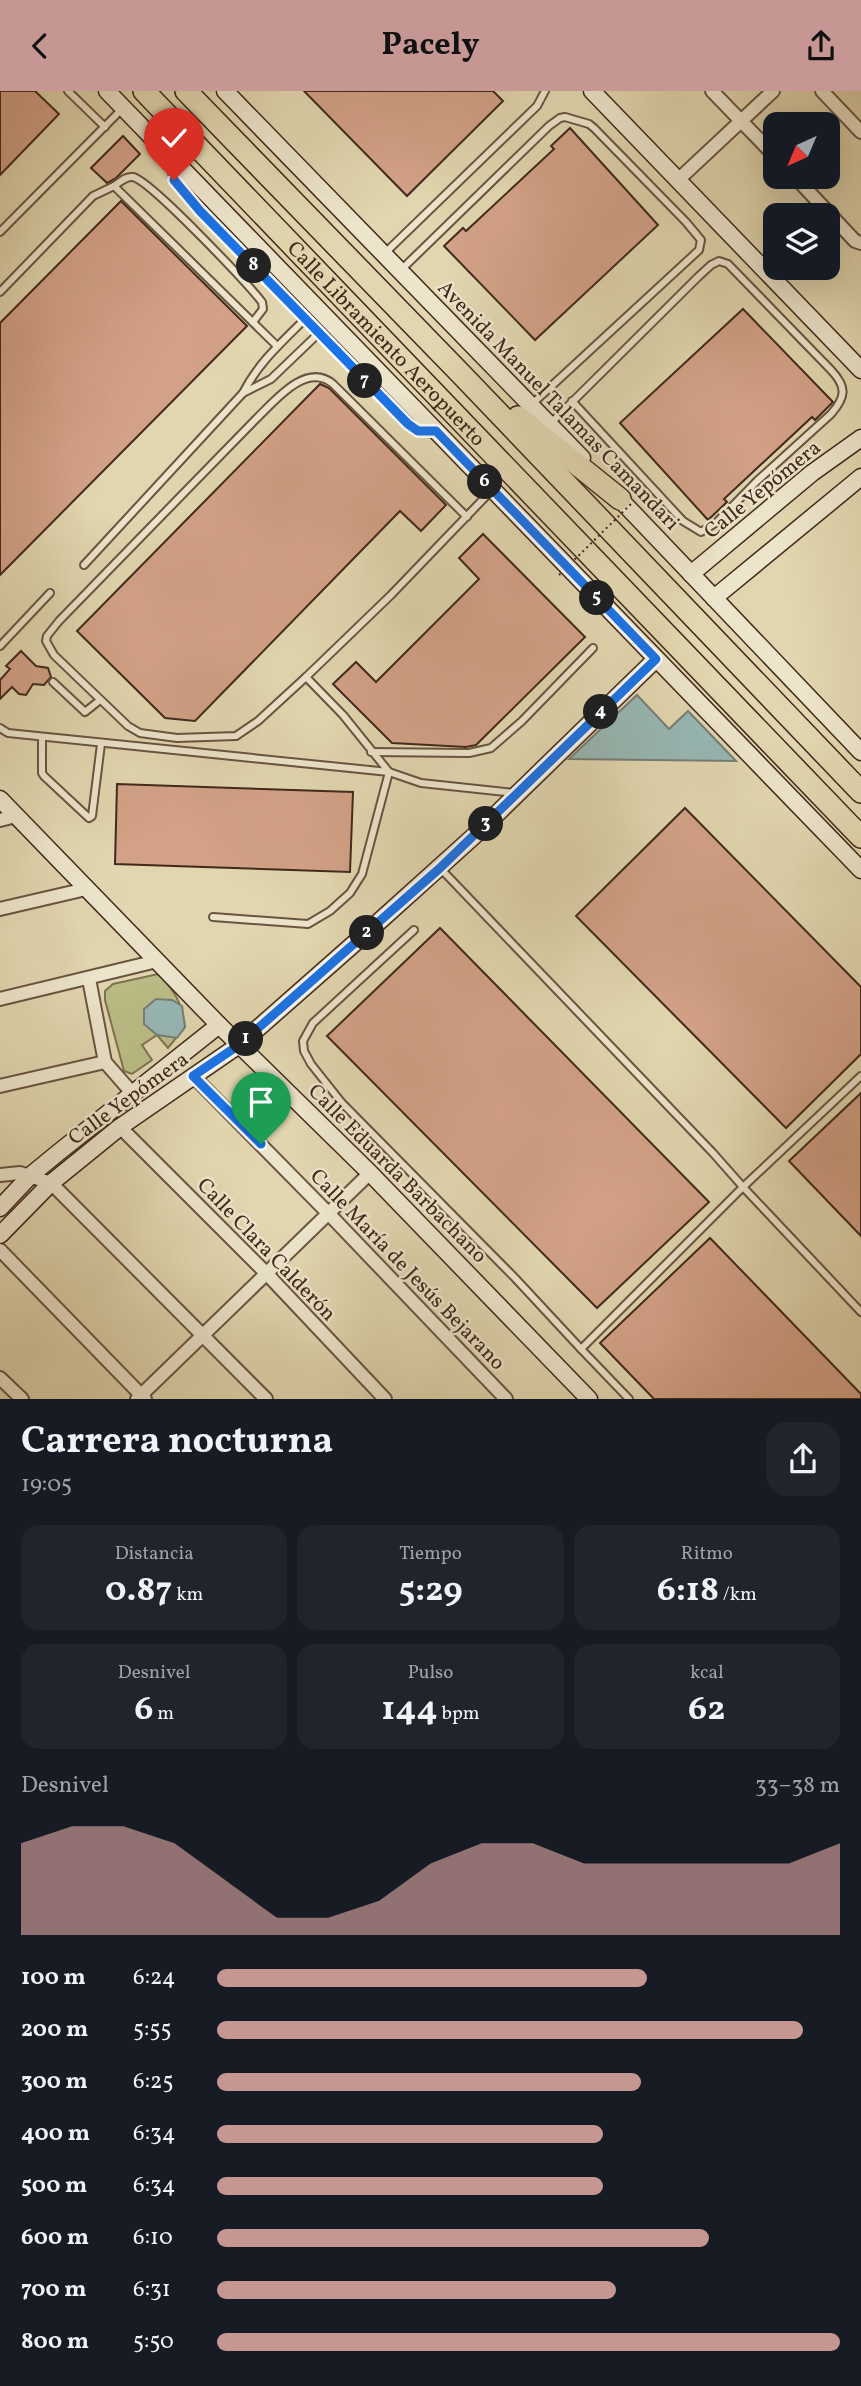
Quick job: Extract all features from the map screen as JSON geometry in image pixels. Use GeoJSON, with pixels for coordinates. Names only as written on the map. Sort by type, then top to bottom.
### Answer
{"type":"FeatureCollection","features":[{"type":"Feature","properties":{"kind":"highway","name":"Calle Libramiento Aeropuerto"},"geometry":{"type":"LineString","coordinates":[[144,91],[861,837]]}},
{"type":"Feature","properties":{"kind":"highway","name":"Calle Libramiento Aeropuerto"},"geometry":{"type":"LineString","coordinates":[[186,92],[861,792]]}},
{"type":"Feature","properties":{"kind":"highway"},"geometry":{"type":"LineString","coordinates":[[124,99],[176,123]]}},
{"type":"Feature","properties":{"kind":"highway"},"geometry":{"type":"LineString","coordinates":[[449,362],[626,501]]}},
{"type":"Feature","properties":{"kind":"main road"},"geometry":{"type":"LineString","coordinates":[[107,91],[124,99],[167,153],[861,870]]}},
{"type":"Feature","properties":{"kind":"main road","name":"Avenida Manuel Talamas Camandari"},"geometry":{"type":"LineString","coordinates":[[225,91],[626,501],[691,574],[861,752]]}},
{"type":"Feature","properties":{"kind":"main road"},"geometry":{"type":"LineString","coordinates":[[592,91],[860,366]]}},
{"type":"Feature","properties":{"kind":"main road","name":"Calle Yepómera"},"geometry":{"type":"LineString","coordinates":[[691,574],[812,473],[861,438]]}},
{"type":"Feature","properties":{"kind":"main road"},"geometry":{"type":"LineString","coordinates":[[715,598],[861,477]]}},
{"type":"Feature","properties":{"kind":"main road","name":"Calle Yepómera"},"geometry":{"type":"LineString","coordinates":[[0,1235],[51,1183],[120,1127],[239,1045],[440,868],[656,659]]}},
{"type":"Feature","properties":{"kind":"main road","name":"Calle Eduarda Barbachano"},"geometry":{"type":"LineString","coordinates":[[0,799],[8,818],[86,889],[219,1025],[370,1173],[589,1399]]}},
{"type":"Feature","properties":{"kind":"main road","name":"Calle Yepómera"},"geometry":{"type":"LineString","coordinates":[[0,1208],[31,1175],[219,1025]]}},
{"type":"Feature","properties":{"kind":"street"},"geometry":{"type":"LineString","coordinates":[[712,91],[763,143]]}},
{"type":"Feature","properties":{"kind":"street"},"geometry":{"type":"LineString","coordinates":[[678,180],[773,91]]}},
{"type":"Feature","properties":{"kind":"street"},"geometry":{"type":"LineString","coordinates":[[822,91],[861,132]]}},
{"type":"Feature","properties":{"kind":"street"},"geometry":{"type":"LineString","coordinates":[[806,189],[855,241],[861,243]]}},
{"type":"Feature","properties":{"kind":"street"},"geometry":{"type":"LineString","coordinates":[[0,909],[86,889]]}},
{"type":"Feature","properties":{"kind":"street"},"geometry":{"type":"LineString","coordinates":[[0,999],[157,961]]}},
{"type":"Feature","properties":{"kind":"street"},"geometry":{"type":"LineString","coordinates":[[89,979],[105,1062],[133,1094]]}},
{"type":"Feature","properties":{"kind":"street"},"geometry":{"type":"LineString","coordinates":[[0,1086],[105,1062]]}},
{"type":"Feature","properties":{"kind":"street","name":"Calle María de Jesús Bejarano"},"geometry":{"type":"LineString","coordinates":[[193,1076],[506,1399]]}},
{"type":"Feature","properties":{"kind":"street","name":"Calle Clara Calderón"},"geometry":{"type":"LineString","coordinates":[[120,1127],[266,1273],[386,1399]]}},
{"type":"Feature","properties":{"kind":"street"},"geometry":{"type":"LineString","coordinates":[[0,1175],[20,1173],[51,1183],[266,1399]]}},
{"type":"Feature","properties":{"kind":"street"},"geometry":{"type":"LineString","coordinates":[[0,1250],[141,1398],[203,1334],[370,1173]]}},
{"type":"Feature","properties":{"kind":"street"},"geometry":{"type":"LineString","coordinates":[[0,1378],[22,1399]]}},
{"type":"Feature","properties":{"kind":"lane"},"geometry":{"type":"LineString","coordinates":[[68,91],[104,127]]}},
{"type":"Feature","properties":{"kind":"lane"},"geometry":{"type":"LineString","coordinates":[[385,253],[537,106],[545,91]]}},
{"type":"Feature","properties":{"kind":"lane"},"geometry":{"type":"LineString","coordinates":[[0,232],[104,127],[124,99]]}},
{"type":"Feature","properties":{"kind":"lane"},"geometry":{"type":"LineString","coordinates":[[401,270],[560,118],[573,118],[594,128],[677,212],[701,240],[699,250],[531,405]]}},
{"type":"Feature","properties":{"kind":"lane"},"geometry":{"type":"LineString","coordinates":[[167,153],[170,169],[179,188],[305,319],[408,424],[418,431],[436,431]]}},
{"type":"Feature","properties":{"kind":"lane"},"geometry":{"type":"LineString","coordinates":[[0,292],[93,196],[133,177],[145,183],[167,202],[262,302],[263,309],[253,321]]}},
{"type":"Feature","properties":{"kind":"lane"},"geometry":{"type":"LineString","coordinates":[[114,186],[276,346]]}},
{"type":"Feature","properties":{"kind":"lane"},"geometry":{"type":"LineString","coordinates":[[550,425],[572,401],[698,277],[719,261],[728,264],[831,370],[842,386],[842,399],[831,414],[757,481],[717,522],[701,532],[683,521],[572,401]]}},
{"type":"Feature","properties":{"kind":"lane"},"geometry":{"type":"LineString","coordinates":[[84,565],[243,393],[253,374],[276,346],[305,319]]}},
{"type":"Feature","properties":{"kind":"lane"},"geometry":{"type":"LineString","coordinates":[[243,393],[271,379],[319,333]]}},
{"type":"Feature","properties":{"kind":"lane"},"geometry":{"type":"LineString","coordinates":[[467,517],[326,379],[316,377],[299,382],[284,392],[255,420],[121,556],[47,636],[48,647],[100,700],[128,726],[140,733],[177,738],[236,736],[258,721],[306,677],[391,595],[467,517],[493,490]]}},
{"type":"Feature","properties":{"kind":"lane"},"geometry":{"type":"LineString","coordinates":[[0,646],[50,593]]}},
{"type":"Feature","properties":{"kind":"lane"},"geometry":{"type":"LineString","coordinates":[[370,752],[469,753],[491,748],[522,722],[593,648]]}},
{"type":"Feature","properties":{"kind":"lane"},"geometry":{"type":"LineString","coordinates":[[306,677],[343,715],[370,752],[389,772]]}},
{"type":"Feature","properties":{"kind":"lane"},"geometry":{"type":"LineString","coordinates":[[53,682],[85,712],[100,700]]}},
{"type":"Feature","properties":{"kind":"lane"},"geometry":{"type":"LineString","coordinates":[[0,728],[8,733],[101,744],[389,772],[421,783],[518,793]]}},
{"type":"Feature","properties":{"kind":"lane"},"geometry":{"type":"LineString","coordinates":[[42,737],[42,773],[89,818],[92,816],[101,744]]}},
{"type":"Feature","properties":{"kind":"lane"},"geometry":{"type":"LineString","coordinates":[[213,917],[308,924],[330,911],[350,893],[362,874],[389,772]]}},
{"type":"Feature","properties":{"kind":"lane"},"geometry":{"type":"LineString","coordinates":[[440,868],[613,1047],[861,1313]]}},
{"type":"Feature","properties":{"kind":"lane"},"geometry":{"type":"LineString","coordinates":[[414,929],[313,1023],[303,1041],[304,1051],[310,1064],[342,1103],[506,1269],[629,1399]]}},
{"type":"Feature","properties":{"kind":"lane"},"geometry":{"type":"LineString","coordinates":[[581,1349],[743,1187],[861,1076]]}},
{"type":"Feature","properties":{"kind":"path"},"geometry":{"type":"LineString","coordinates":[[559,575],[626,501]]}},
{"type":"Feature","properties":{"kind":"green space"},"geometry":{"type":"Polygon","coordinates":[[[158,974],[177,998],[185,1027],[168,1048],[157,1035],[142,1045],[152,1060],[132,1074],[124,1071],[105,991],[113,984],[158,974]]]}},
{"type":"Feature","properties":{"kind":"water"},"geometry":{"type":"Polygon","coordinates":[[[637,695],[669,729],[688,711],[736,761],[569,759],[637,695]]]}},
{"type":"Feature","properties":{"kind":"water"},"geometry":{"type":"Polygon","coordinates":[[[156,999],[172,1000],[182,1006],[185,1027],[177,1038],[157,1035],[144,1024],[144,1009],[156,999]]]}},
{"type":"Feature","properties":{"kind":"building"},"geometry":{"type":"Polygon","coordinates":[[[0,91],[35,91],[59,114],[0,175],[0,91]]]}},
{"type":"Feature","properties":{"kind":"building"},"geometry":{"type":"Polygon","coordinates":[[[304,91],[493,91],[503,101],[407,196],[304,91]]]}},
{"type":"Feature","properties":{"kind":"building"},"geometry":{"type":"Polygon","coordinates":[[[570,128],[658,225],[535,340],[444,246],[463,228],[466,231],[554,149],[551,146],[570,128]]]}},
{"type":"Feature","properties":{"kind":"building"},"geometry":{"type":"Polygon","coordinates":[[[123,136],[140,154],[116,178],[107,183],[91,168],[123,136]]]}},
{"type":"Feature","properties":{"kind":"building"},"geometry":{"type":"Polygon","coordinates":[[[121,201],[247,326],[0,575],[0,323],[121,201]]]}},
{"type":"Feature","properties":{"kind":"building"},"geometry":{"type":"Polygon","coordinates":[[[743,309],[833,402],[815,420],[812,417],[724,499],[727,502],[708,520],[620,423],[743,309]]]}},
{"type":"Feature","properties":{"kind":"building"},"geometry":{"type":"Polygon","coordinates":[[[320,384],[329,388],[446,505],[421,531],[400,511],[195,721],[165,718],[77,631],[320,384]]]}},
{"type":"Feature","properties":{"kind":"building"},"geometry":{"type":"Polygon","coordinates":[[[483,534],[585,637],[476,745],[466,747],[392,743],[333,684],[356,662],[376,682],[479,579],[459,558],[483,534]]]}},
{"type":"Feature","properties":{"kind":"building"},"geometry":{"type":"Polygon","coordinates":[[[21,651],[36,666],[48,668],[51,677],[44,685],[33,684],[26,695],[19,694],[12,687],[0,699],[0,680],[10,669],[6,666],[21,651]]]}},
{"type":"Feature","properties":{"kind":"building"},"geometry":{"type":"Polygon","coordinates":[[[117,784],[353,792],[350,872],[115,864],[117,784]]]}},
{"type":"Feature","properties":{"kind":"building"},"geometry":{"type":"Polygon","coordinates":[[[685,808],[861,987],[861,1054],[786,1128],[576,916],[685,808]]]}},
{"type":"Feature","properties":{"kind":"building"},"geometry":{"type":"Polygon","coordinates":[[[440,928],[709,1202],[597,1308],[327,1036],[440,928]]]}},
{"type":"Feature","properties":{"kind":"building"},"geometry":{"type":"Polygon","coordinates":[[[861,1093],[861,1236],[789,1161],[861,1093]]]}},
{"type":"Feature","properties":{"kind":"building"},"geometry":{"type":"Polygon","coordinates":[[[710,1238],[861,1394],[861,1399],[654,1399],[600,1343],[710,1238]]]}},
{"type":"Feature","properties":{"kind":"route"},"geometry":{"type":"LineString","coordinates":[[174,180],[200,211],[380,397],[413,428],[418,431],[436,431],[656,659],[440,868],[239,1045],[193,1076],[261,1144]]}}]}
